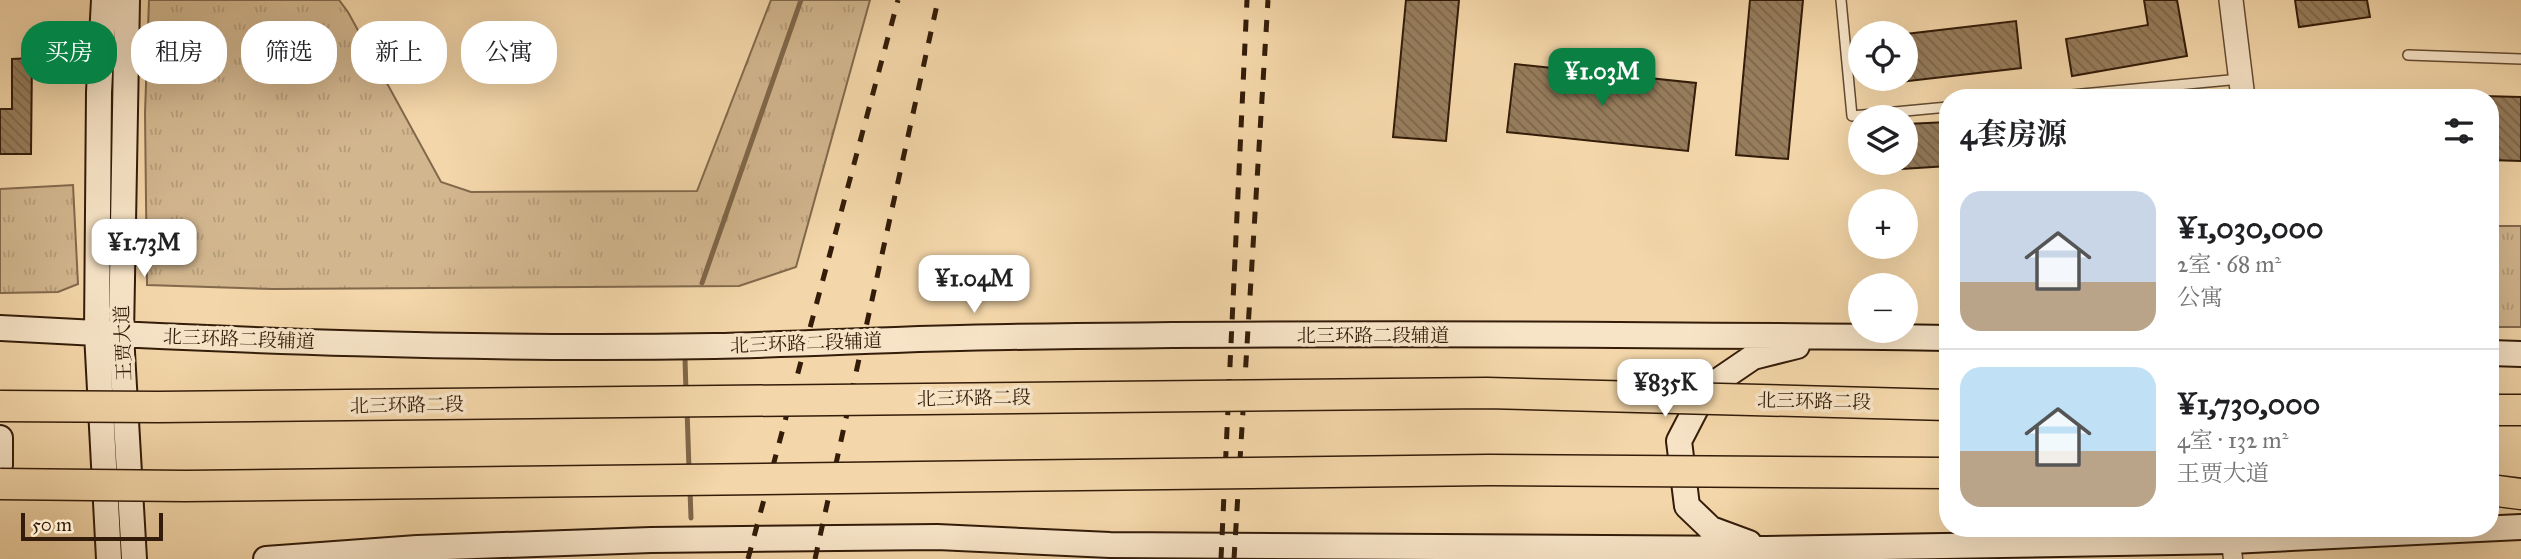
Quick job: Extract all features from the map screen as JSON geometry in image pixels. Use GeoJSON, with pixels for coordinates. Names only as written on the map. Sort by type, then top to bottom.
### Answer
{"type":"FeatureCollection","features":[{"type":"Feature","properties":{"kind":"highway","name":"北三环路二段"},"geometry":{"type":"LineString","coordinates":[[0,406],[173,407],[1487,393],[1939,405]]}},
{"type":"Feature","properties":{"kind":"highway"},"geometry":{"type":"LineString","coordinates":[[0,484],[184,486],[1489,470],[1939,473]]}},
{"type":"Feature","properties":{"kind":"highway"},"geometry":{"type":"LineString","coordinates":[[2499,477],[2521,477]]}},
{"type":"Feature","properties":{"kind":"highway"},"geometry":{"type":"LineString","coordinates":[[0,502],[184,486]]}},
{"type":"Feature","properties":{"kind":"highway"},"geometry":{"type":"LineString","coordinates":[[2499,491],[2521,494]]}},
{"type":"Feature","properties":{"kind":"main road","name":"王贾大道"},"geometry":{"type":"LineString","coordinates":[[104,0],[99,92],[109,334],[109,559]]}},
{"type":"Feature","properties":{"kind":"main road","name":"王贾大道"},"geometry":{"type":"LineString","coordinates":[[127,0],[109,334],[134,559]]}},
{"type":"Feature","properties":{"kind":"main road","name":"北三环路二段辅道"},"geometry":{"type":"LineString","coordinates":[[0,328],[435,345],[662,346],[1017,337],[1303,335],[1939,338]]}},
{"type":"Feature","properties":{"kind":"main road"},"geometry":{"type":"LineString","coordinates":[[1766,549],[1711,529],[1687,506],[1679,441],[1706,389],[1753,357],[1838,337]]}},
{"type":"Feature","properties":{"kind":"main road"},"geometry":{"type":"LineString","coordinates":[[2499,353],[2521,354]]}},
{"type":"Feature","properties":{"kind":"main road"},"geometry":{"type":"LineString","coordinates":[[0,438],[0,465]]}},
{"type":"Feature","properties":{"kind":"main road"},"geometry":{"type":"LineString","coordinates":[[2499,529],[2521,527]]}},
{"type":"Feature","properties":{"kind":"main road"},"geometry":{"type":"LineString","coordinates":[[266,559],[389,550],[651,540],[937,537],[1110,545],[2232,550],[2395,537]]}},
{"type":"Feature","properties":{"kind":"main road"},"geometry":{"type":"LineString","coordinates":[[1018,559],[1110,545]]}},
{"type":"Feature","properties":{"kind":"main road"},"geometry":{"type":"LineString","coordinates":[[389,550],[461,559]]}},
{"type":"Feature","properties":{"kind":"street"},"geometry":{"type":"LineString","coordinates":[[2231,0],[2243,88]]}},
{"type":"Feature","properties":{"kind":"lane"},"geometry":{"type":"LineString","coordinates":[[1841,0],[1852,116],[1939,108]]}},
{"type":"Feature","properties":{"kind":"lane"},"geometry":{"type":"LineString","coordinates":[[2408,55],[2521,59]]}},
{"type":"Feature","properties":{"kind":"lane"},"geometry":{"type":"LineString","coordinates":[[2223,89],[2243,88]]}},
{"type":"Feature","properties":{"kind":"green space"},"geometry":{"type":"Polygon","coordinates":[[[149,0],[339,0],[353,21],[351,84],[387,84],[441,182],[471,192],[697,191],[771,0],[870,0],[796,267],[739,286],[273,289],[147,285],[146,84],[227,84],[227,21],[148,21],[149,0]]]}},
{"type":"Feature","properties":{"kind":"green space"},"geometry":{"type":"Polygon","coordinates":[[[73,185],[78,284],[58,292],[0,293],[0,189],[73,185]]]}},
{"type":"Feature","properties":{"kind":"green space"},"geometry":{"type":"Polygon","coordinates":[[[2499,226],[2521,226],[2521,327],[2499,327],[2499,226]]]}},
{"type":"Feature","properties":{"kind":"building"},"geometry":{"type":"Polygon","coordinates":[[[1406,0],[1459,0],[1446,141],[1393,137],[1406,0]]]}},
{"type":"Feature","properties":{"kind":"building"},"geometry":{"type":"Polygon","coordinates":[[[1750,0],[1803,0],[1788,159],[1736,155],[1750,0]]]}},
{"type":"Feature","properties":{"kind":"building"},"geometry":{"type":"Polygon","coordinates":[[[2144,0],[2177,0],[2187,56],[2072,76],[2066,39],[2148,25],[2144,0]]]}},
{"type":"Feature","properties":{"kind":"building"},"geometry":{"type":"Polygon","coordinates":[[[2295,0],[2367,0],[2370,17],[2299,27],[2295,0]]]}},
{"type":"Feature","properties":{"kind":"building"},"geometry":{"type":"Polygon","coordinates":[[[2016,21],[2021,68],[1918,80],[1918,33],[2016,21]]]}},
{"type":"Feature","properties":{"kind":"building"},"geometry":{"type":"Polygon","coordinates":[[[12,59],[21,59],[21,84],[32,84],[31,154],[0,154],[0,109],[12,109],[12,59]]]}},
{"type":"Feature","properties":{"kind":"building"},"geometry":{"type":"Polygon","coordinates":[[[1515,64],[1696,83],[1688,151],[1507,132],[1515,64]]]}},
{"type":"Feature","properties":{"kind":"building"},"geometry":{"type":"Polygon","coordinates":[[[2499,96],[2521,97],[2521,161],[2499,160],[2499,96]]]}},
{"type":"Feature","properties":{"kind":"building"},"geometry":{"type":"Polygon","coordinates":[[[1939,122],[1939,167],[1918,168],[1918,123],[1939,122]]]}},
{"type":"Feature","properties":{"kind":"waterway"},"geometry":{"type":"LineString","coordinates":[[702,283],[801,0]]}},
{"type":"Feature","properties":{"kind":"waterway"},"geometry":{"type":"LineString","coordinates":[[685,359],[686,392]]}},
{"type":"Feature","properties":{"kind":"waterway"},"geometry":{"type":"LineString","coordinates":[[687,409],[689,469]]}},
{"type":"Feature","properties":{"kind":"waterway"},"geometry":{"type":"LineString","coordinates":[[690,490],[691,518]]}},
{"type":"Feature","properties":{"kind":"railway"},"geometry":{"type":"LineString","coordinates":[[748,559],[898,0]]}},
{"type":"Feature","properties":{"kind":"railway"},"geometry":{"type":"LineString","coordinates":[[815,559],[938,0]]}},
{"type":"Feature","properties":{"kind":"railway"},"geometry":{"type":"LineString","coordinates":[[1221,559],[1247,0]]}},
{"type":"Feature","properties":{"kind":"railway"},"geometry":{"type":"LineString","coordinates":[[1234,559],[1268,0]]}}]}
